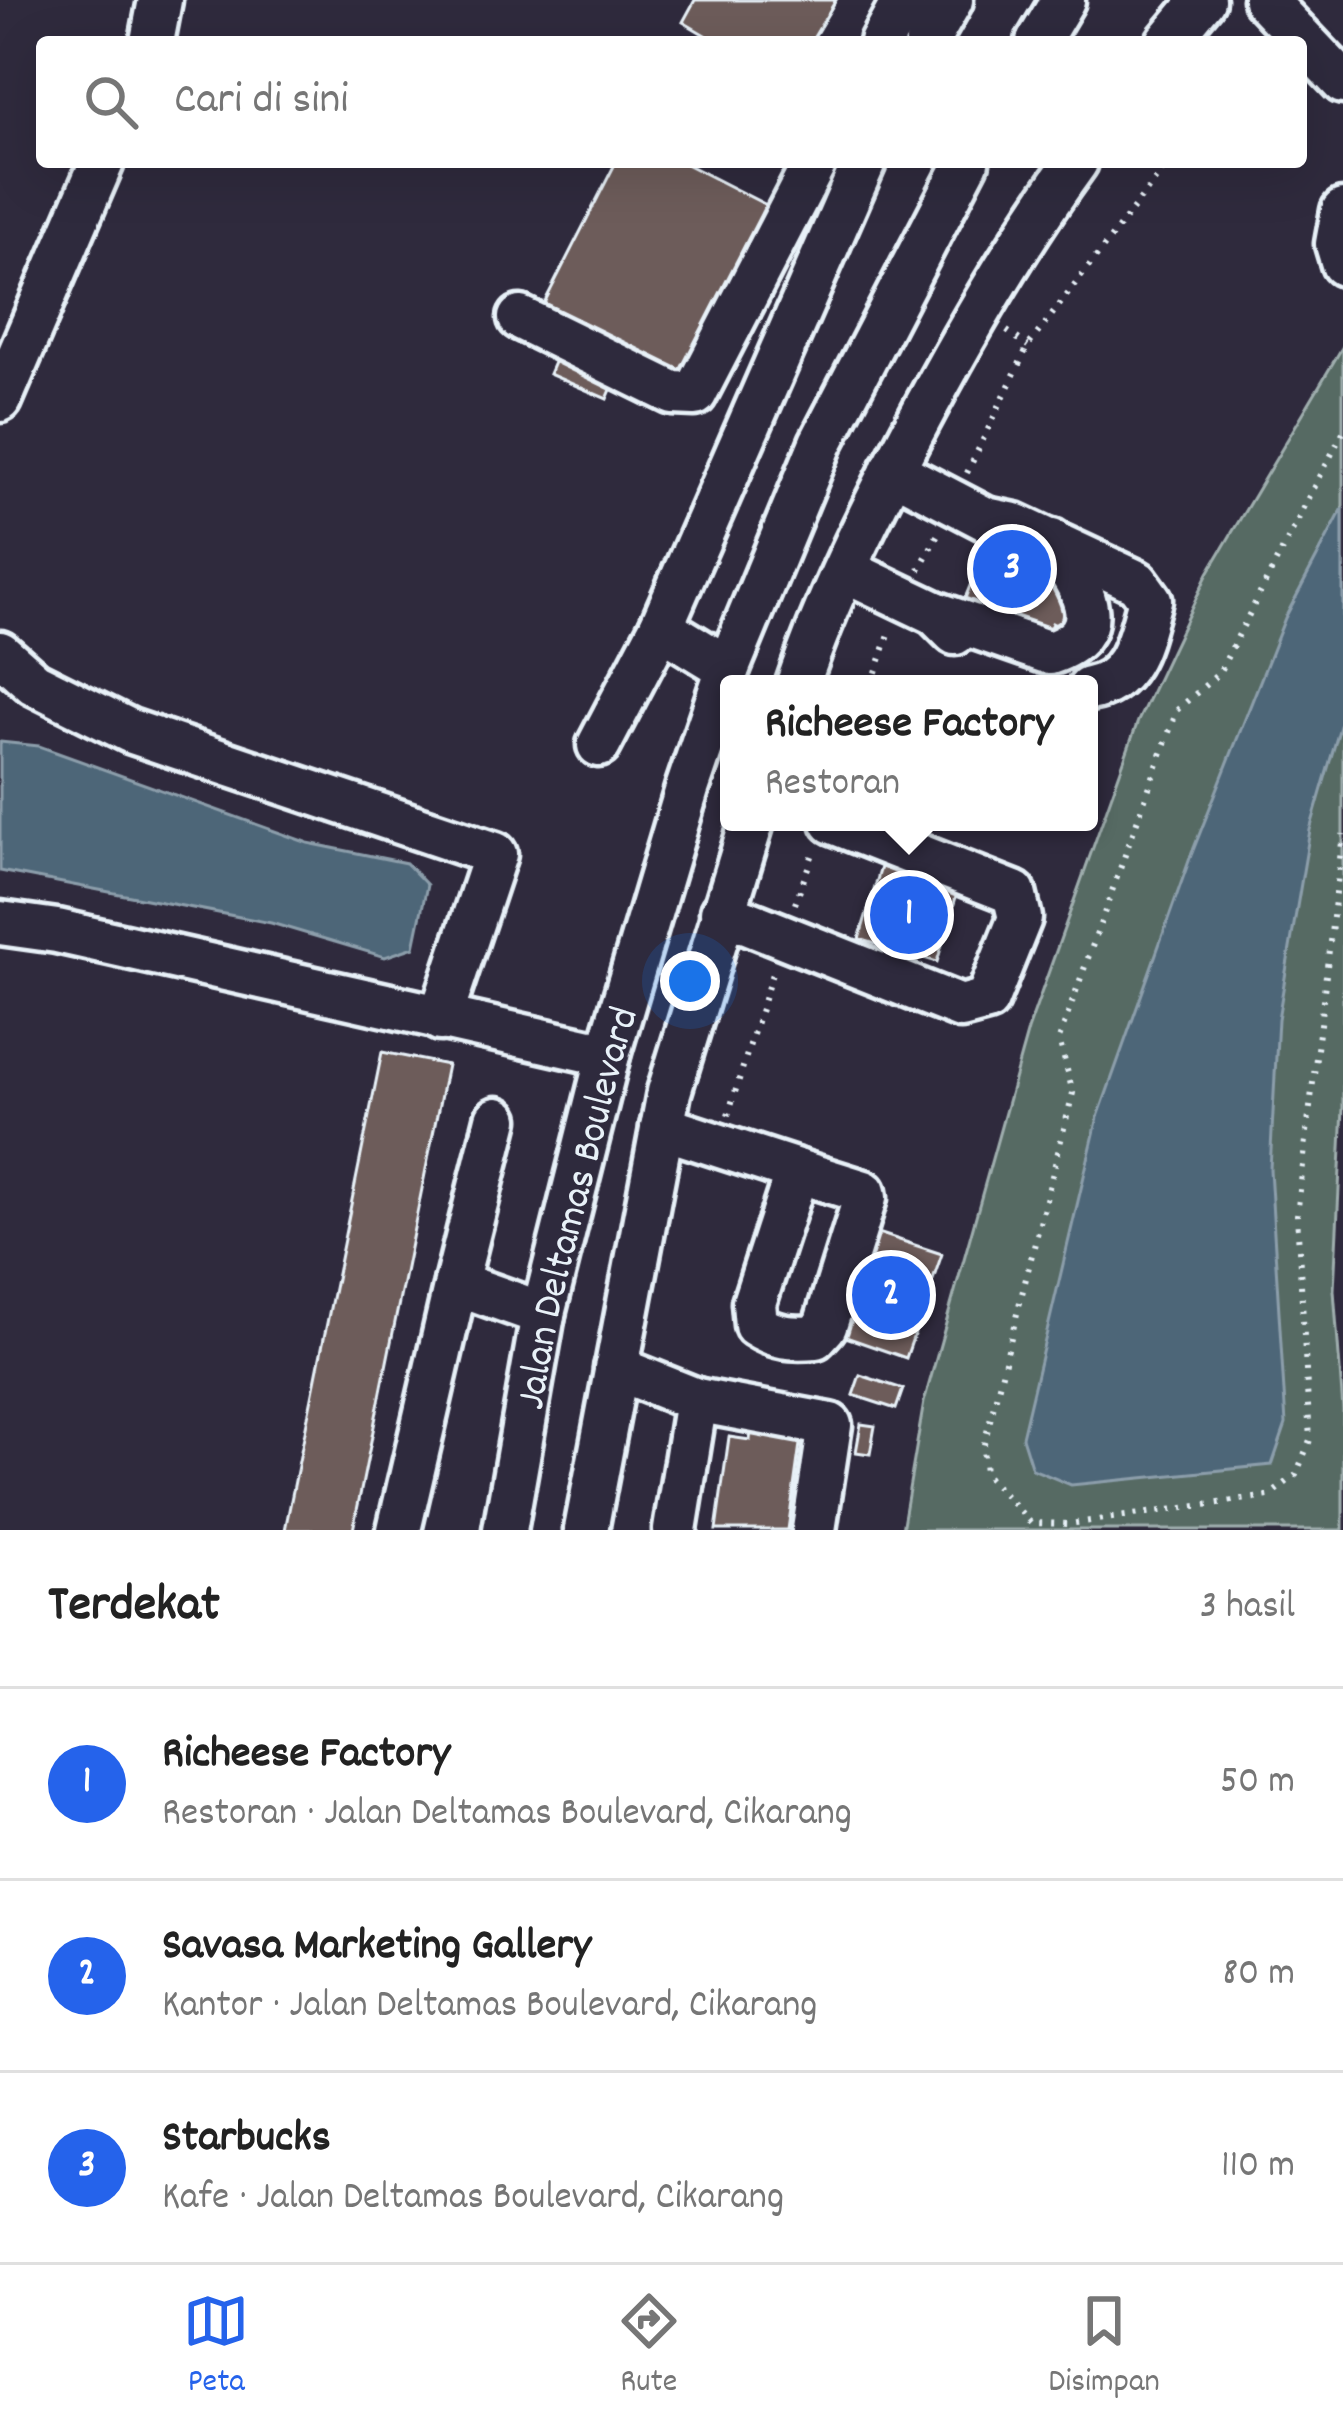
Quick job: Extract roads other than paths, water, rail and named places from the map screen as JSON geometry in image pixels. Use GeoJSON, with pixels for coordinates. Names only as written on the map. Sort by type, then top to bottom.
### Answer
{"type":"FeatureCollection","features":[{"type":"Feature","properties":{"kind":"street"},"geometry":{"type":"LineString","coordinates":[[153,36],[160,0]]}},
{"type":"Feature","properties":{"kind":"street"},"geometry":{"type":"LineString","coordinates":[[884,36],[904,0]]}},
{"type":"Feature","properties":{"kind":"street"},"geometry":{"type":"LineString","coordinates":[[930,36],[951,0]]}},
{"type":"Feature","properties":{"kind":"street"},"geometry":{"type":"LineString","coordinates":[[1173,36],[1203,0]]}},
{"type":"Feature","properties":{"kind":"street"},"geometry":{"type":"LineString","coordinates":[[1265,0],[1336,56]]}},
{"type":"Feature","properties":{"kind":"street"},"geometry":{"type":"LineString","coordinates":[[0,400],[99,168]]}},
{"type":"Feature","properties":{"kind":"street"},"geometry":{"type":"LineString","coordinates":[[520,319],[673,392],[695,394],[812,168]]}},
{"type":"Feature","properties":{"kind":"street"},"geometry":{"type":"LineString","coordinates":[[599,745],[662,627],[853,168]]}},
{"type":"Feature","properties":{"kind":"street","name":"Jalan Deltamas Boulevard"},"geometry":{"type":"LineString","coordinates":[[726,675],[821,443],[965,168]]}},
{"type":"Feature","properties":{"kind":"street"},"geometry":{"type":"LineString","coordinates":[[802,675],[892,470],[958,347],[1072,168]]}},
{"type":"Feature","properties":{"kind":"street"},"geometry":{"type":"LineString","coordinates":[[1343,212],[1336,244],[1343,264]]}},
{"type":"Feature","properties":{"kind":"street"},"geometry":{"type":"LineString","coordinates":[[892,470],[986,519],[1016,525],[1137,582],[1150,600],[1121,676],[1110,686],[1098,687]]}},
{"type":"Feature","properties":{"kind":"street"},"geometry":{"type":"LineString","coordinates":[[845,570],[920,606],[1050,653],[1067,647],[1080,635],[1088,612],[1085,596],[1052,541]]}},
{"type":"Feature","properties":{"kind":"street"},"geometry":{"type":"LineString","coordinates":[[920,606],[951,632],[1056,675]]}},
{"type":"Feature","properties":{"kind":"street"},"geometry":{"type":"LineString","coordinates":[[662,627],[728,668]]}},
{"type":"Feature","properties":{"kind":"street"},"geometry":{"type":"LineString","coordinates":[[0,653],[34,683],[130,731],[495,854],[440,1019]]}},
{"type":"Feature","properties":{"kind":"street","name":"Jalan Deltamas Boulevard"},"geometry":{"type":"LineString","coordinates":[[505,1530],[543,1314],[608,1055],[643,928],[720,692]]}},
{"type":"Feature","properties":{"kind":"street"},"geometry":{"type":"LineString","coordinates":[[586,1530],[669,1092],[749,831]]}},
{"type":"Feature","properties":{"kind":"street"},"geometry":{"type":"LineString","coordinates":[[722,912],[961,1006],[987,1000],[1020,917],[1014,893],[825,833]]}},
{"type":"Feature","properties":{"kind":"street"},"geometry":{"type":"LineString","coordinates":[[0,922],[608,1055]]}},
{"type":"Feature","properties":{"kind":"street"},"geometry":{"type":"LineString","coordinates":[[399,1530],[497,1119]]}},
{"type":"Feature","properties":{"kind":"street"},"geometry":{"type":"LineString","coordinates":[[660,1137],[719,1144],[794,1181],[660,1137]]}},
{"type":"Feature","properties":{"kind":"street"},"geometry":{"type":"LineString","coordinates":[[456,1283],[543,1314]]}},
{"type":"Feature","properties":{"kind":"street"},"geometry":{"type":"LineString","coordinates":[[616,1368],[696,1400],[830,1425],[814,1530]]}},
{"type":"Feature","properties":{"kind":"street"},"geometry":{"type":"LineString","coordinates":[[675,1530],[696,1400]]}},
{"type":"Feature","properties":{"kind":"water"},"geometry":{"type":"Polygon","coordinates":[[[1343,508],[1343,716],[1310,830],[1278,1019],[1270,1169],[1286,1424],[1272,1465],[1071,1485],[1032,1469],[1022,1437],[1098,1117],[1190,858],[1285,618],[1343,508]]]}},
{"type":"Feature","properties":{"kind":"water"},"geometry":{"type":"Polygon","coordinates":[[[0,742],[39,746],[308,843],[406,863],[427,885],[414,947],[385,957],[271,923],[0,871],[0,742]]]}},
{"type":"Feature","properties":{"kind":"place","name":"Starbucks"},"geometry":{"type":"Point","coordinates":[1012,569]}},
{"type":"Feature","properties":{"kind":"place","name":"Richeese Factory"},"geometry":{"type":"Point","coordinates":[909,915]}},
{"type":"Feature","properties":{"kind":"place","name":"Savasa Marketing Gallery"},"geometry":{"type":"Point","coordinates":[891,1295]}}]}
